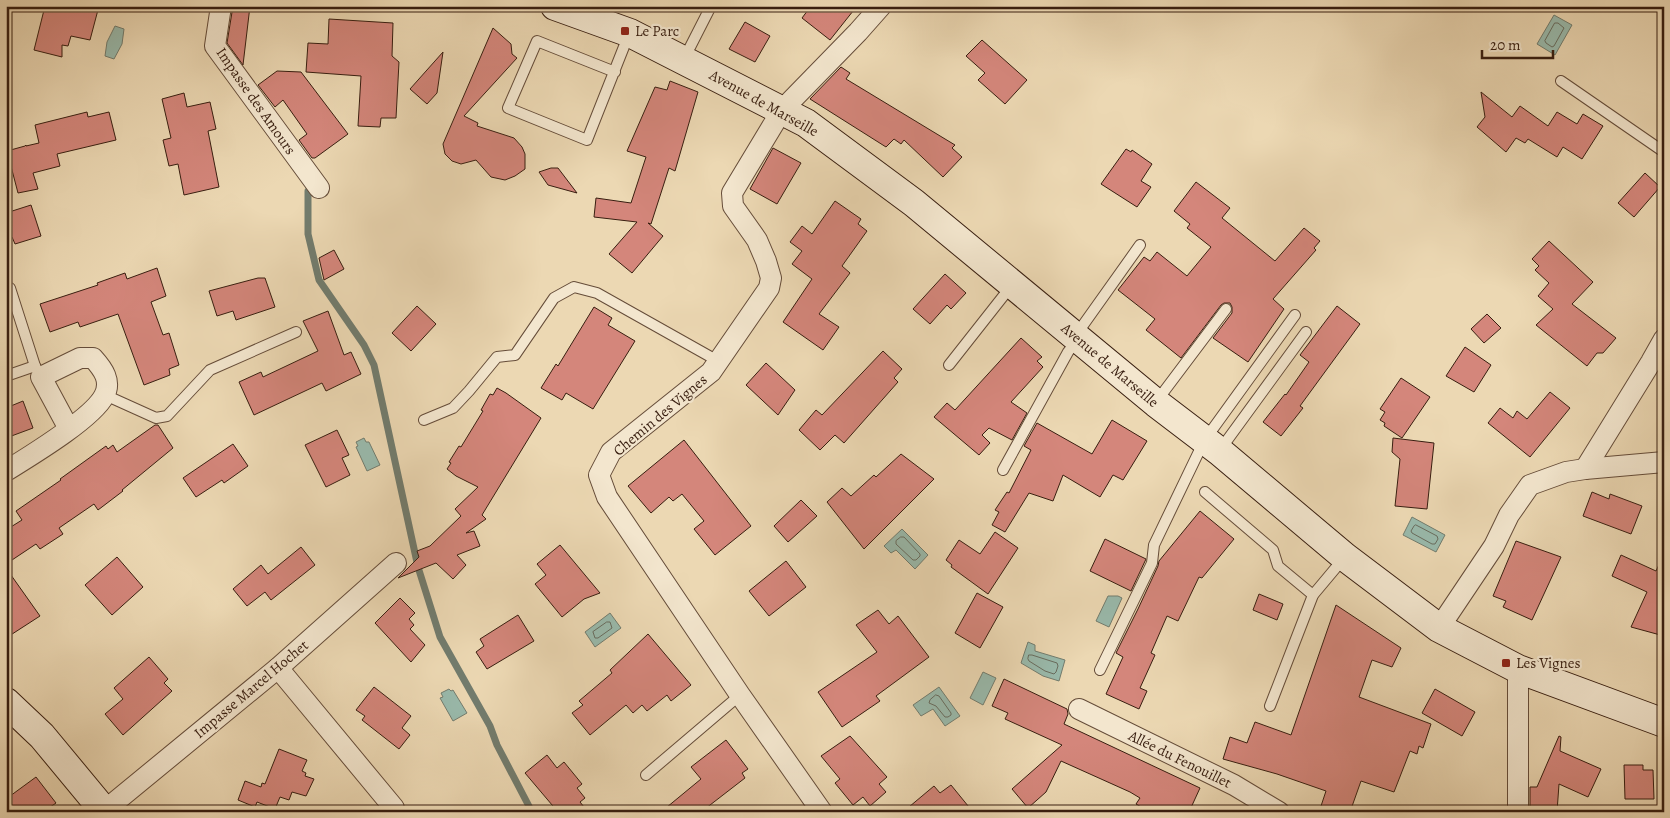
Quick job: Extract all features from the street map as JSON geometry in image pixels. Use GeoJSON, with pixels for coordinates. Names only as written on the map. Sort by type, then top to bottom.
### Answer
{"type":"FeatureCollection","features":[{"type":"Feature","properties":{"kind":"street","name":"Impasse des Amours"},"geometry":{"type":"LineString","coordinates":[[220,6],[215,46],[319,188]]}},
{"type":"Feature","properties":{"kind":"street","name":"Avenue de Marseille"},"geometry":{"type":"LineString","coordinates":[[555,6],[630,33],[806,123],[914,203],[1345,557],[1439,628],[1518,669],[1664,723]]}},
{"type":"Feature","properties":{"kind":"street","name":"Chemin des Vignes"},"geometry":{"type":"LineString","coordinates":[[822,812],[740,695],[607,497],[599,475],[611,452],[711,372],[769,288],[771,278],[766,261],[757,240],[733,206],[732,193],[782,110],[881,6]]}},
{"type":"Feature","properties":{"kind":"street"},"geometry":{"type":"LineString","coordinates":[[1585,468],[1664,338]]}},
{"type":"Feature","properties":{"kind":"street"},"geometry":{"type":"LineString","coordinates":[[6,471],[69,429],[94,408],[104,395],[107,382],[103,369],[93,358],[80,358],[38,372],[69,429]]}},
{"type":"Feature","properties":{"kind":"street"},"geometry":{"type":"LineString","coordinates":[[1439,628],[1494,546],[1509,515],[1530,484],[1585,468],[1664,462]]}},
{"type":"Feature","properties":{"kind":"street","name":"Impasse Marcel Hochet"},"geometry":{"type":"LineString","coordinates":[[104,811],[278,668],[396,563]]}},
{"type":"Feature","properties":{"kind":"street"},"geometry":{"type":"LineString","coordinates":[[278,668],[394,808]]}},
{"type":"Feature","properties":{"kind":"street"},"geometry":{"type":"LineString","coordinates":[[1518,669],[1518,812]]}},
{"type":"Feature","properties":{"kind":"street"},"geometry":{"type":"LineString","coordinates":[[6,702],[42,736],[104,811]]}},
{"type":"Feature","properties":{"kind":"street","name":"Allée du Fenouillet"},"geometry":{"type":"LineString","coordinates":[[1079,709],[1234,785],[1279,812]]}},
{"type":"Feature","properties":{"kind":"lane"},"geometry":{"type":"LineString","coordinates":[[684,60],[711,6]]}},
{"type":"Feature","properties":{"kind":"lane"},"geometry":{"type":"LineString","coordinates":[[615,72],[537,41],[508,108],[587,140],[615,72],[630,33]]}},
{"type":"Feature","properties":{"kind":"lane"},"geometry":{"type":"LineString","coordinates":[[1561,82],[1664,152]]}},
{"type":"Feature","properties":{"kind":"lane"},"geometry":{"type":"LineString","coordinates":[[1003,470],[1077,337],[1140,245]]}},
{"type":"Feature","properties":{"kind":"lane"},"geometry":{"type":"LineString","coordinates":[[949,365],[1013,284]]}},
{"type":"Feature","properties":{"kind":"lane"},"geometry":{"type":"LineString","coordinates":[[424,420],[453,408],[497,357],[515,355],[554,298],[574,287],[597,293],[718,361]]}},
{"type":"Feature","properties":{"kind":"lane"},"geometry":{"type":"LineString","coordinates":[[6,376],[38,372],[10,288]]}},
{"type":"Feature","properties":{"kind":"lane"},"geometry":{"type":"LineString","coordinates":[[1156,403],[1226,309]]}},
{"type":"Feature","properties":{"kind":"lane"},"geometry":{"type":"LineString","coordinates":[[1100,670],[1152,563],[1154,545],[1211,446],[1295,315]]}},
{"type":"Feature","properties":{"kind":"lane"},"geometry":{"type":"LineString","coordinates":[[104,395],[156,418],[167,416],[210,370],[296,332]]}},
{"type":"Feature","properties":{"kind":"lane"},"geometry":{"type":"LineString","coordinates":[[1211,446],[1306,332]]}},
{"type":"Feature","properties":{"kind":"lane"},"geometry":{"type":"LineString","coordinates":[[1205,492],[1273,550],[1278,566],[1313,595]]}},
{"type":"Feature","properties":{"kind":"lane"},"geometry":{"type":"LineString","coordinates":[[1270,706],[1313,595],[1345,557]]}},
{"type":"Feature","properties":{"kind":"lane"},"geometry":{"type":"LineString","coordinates":[[646,775],[740,695]]}},
{"type":"Feature","properties":{"kind":"water"},"geometry":{"type":"Polygon","coordinates":[[[1554,15],[1572,25],[1555,55],[1537,44],[1554,15]]]}},
{"type":"Feature","properties":{"kind":"water"},"geometry":{"type":"Polygon","coordinates":[[[115,26],[124,29],[122,44],[114,59],[105,56],[107,42],[115,26]]]}},
{"type":"Feature","properties":{"kind":"water"},"geometry":{"type":"Polygon","coordinates":[[[364,438],[366,442],[369,442],[380,465],[367,471],[356,447],[358,446],[356,442],[364,438]]]}},
{"type":"Feature","properties":{"kind":"water"},"geometry":{"type":"Polygon","coordinates":[[[1412,517],[1445,535],[1436,552],[1403,535],[1412,517]]]}},
{"type":"Feature","properties":{"kind":"water"},"geometry":{"type":"Polygon","coordinates":[[[902,529],[928,555],[915,569],[896,550],[891,553],[884,546],[902,529]]]}},
{"type":"Feature","properties":{"kind":"water"},"geometry":{"type":"Polygon","coordinates":[[[1108,596],[1122,598],[1109,627],[1096,621],[1108,596]]]}},
{"type":"Feature","properties":{"kind":"water"},"geometry":{"type":"Polygon","coordinates":[[[610,613],[621,628],[595,647],[585,632],[610,613]]]}},
{"type":"Feature","properties":{"kind":"water"},"geometry":{"type":"Polygon","coordinates":[[[1028,642],[1035,645],[1035,651],[1065,660],[1059,681],[1043,676],[1021,663],[1028,642]]]}},
{"type":"Feature","properties":{"kind":"water"},"geometry":{"type":"Polygon","coordinates":[[[983,672],[996,678],[983,705],[970,698],[983,672]]]}},
{"type":"Feature","properties":{"kind":"water"},"geometry":{"type":"Polygon","coordinates":[[[939,687],[960,716],[945,726],[933,709],[921,716],[913,705],[939,687]]]}},
{"type":"Feature","properties":{"kind":"water"},"geometry":{"type":"Polygon","coordinates":[[[449,689],[453,690],[467,713],[453,721],[440,698],[443,697],[441,693],[449,689]]]}},
{"type":"Feature","properties":{"kind":"building"},"geometry":{"type":"Polygon","coordinates":[[[45,6],[99,6],[90,40],[71,36],[68,46],[62,45],[62,57],[34,50],[45,6]]]}},
{"type":"Feature","properties":{"kind":"building"},"geometry":{"type":"Polygon","coordinates":[[[233,6],[250,6],[243,65],[227,43],[233,6]]]}},
{"type":"Feature","properties":{"kind":"building"},"geometry":{"type":"Polygon","coordinates":[[[811,6],[857,6],[830,40],[802,18],[811,6]]]}},
{"type":"Feature","properties":{"kind":"building"},"geometry":{"type":"Polygon","coordinates":[[[329,19],[393,23],[392,56],[399,62],[396,118],[381,118],[380,127],[358,126],[361,76],[306,72],[308,43],[328,44],[329,19]]]}},
{"type":"Feature","properties":{"kind":"building"},"geometry":{"type":"Polygon","coordinates":[[[745,22],[770,36],[755,62],[729,49],[745,22]]]}},
{"type":"Feature","properties":{"kind":"building"},"geometry":{"type":"Polygon","coordinates":[[[493,28],[511,44],[512,54],[517,58],[464,116],[478,123],[477,126],[514,138],[522,147],[525,154],[525,169],[505,180],[491,177],[476,160],[461,164],[452,161],[445,154],[443,144],[493,28]]]}},
{"type":"Feature","properties":{"kind":"building"},"geometry":{"type":"Polygon","coordinates":[[[982,40],[1027,80],[1005,104],[978,80],[985,73],[966,56],[982,40]]]}},
{"type":"Feature","properties":{"kind":"building"},"geometry":{"type":"Polygon","coordinates":[[[443,52],[437,93],[427,104],[410,89],[443,52]]]}},
{"type":"Feature","properties":{"kind":"building"},"geometry":{"type":"Polygon","coordinates":[[[841,67],[850,73],[846,79],[955,145],[952,148],[962,157],[943,177],[904,140],[901,144],[894,139],[886,147],[810,99],[841,67]]]}},
{"type":"Feature","properties":{"kind":"building"},"geometry":{"type":"Polygon","coordinates":[[[277,71],[301,72],[348,134],[315,158],[312,158],[299,140],[307,134],[283,100],[275,107],[258,85],[277,71]]]}},
{"type":"Feature","properties":{"kind":"building"},"geometry":{"type":"Polygon","coordinates":[[[670,81],[698,92],[675,171],[669,168],[651,224],[648,223],[663,236],[632,273],[609,254],[637,222],[594,217],[596,198],[631,203],[646,157],[627,151],[655,87],[667,90],[670,81]]]}},
{"type":"Feature","properties":{"kind":"building"},"geometry":{"type":"Polygon","coordinates":[[[1481,92],[1512,117],[1520,106],[1548,126],[1557,112],[1577,124],[1583,114],[1603,126],[1582,159],[1563,147],[1557,157],[1528,139],[1525,143],[1516,138],[1506,152],[1477,127],[1485,117],[1481,92]]]}},
{"type":"Feature","properties":{"kind":"building"},"geometry":{"type":"Polygon","coordinates":[[[184,93],[187,107],[210,102],[216,129],[208,131],[219,187],[184,195],[178,164],[169,166],[163,140],[171,138],[162,99],[184,93]]]}},
{"type":"Feature","properties":{"kind":"building"},"geometry":{"type":"Polygon","coordinates":[[[87,112],[88,117],[109,112],[116,140],[57,154],[60,166],[33,173],[38,189],[18,193],[7,151],[39,143],[35,125],[87,112]]]}},
{"type":"Feature","properties":{"kind":"building"},"geometry":{"type":"Polygon","coordinates":[[[773,148],[801,163],[777,204],[750,189],[773,148]]]}},
{"type":"Feature","properties":{"kind":"building"},"geometry":{"type":"Polygon","coordinates":[[[1126,149],[1131,152],[1132,150],[1152,164],[1141,181],[1151,187],[1137,207],[1101,184],[1126,149]]]}},
{"type":"Feature","properties":{"kind":"building"},"geometry":{"type":"Polygon","coordinates":[[[558,168],[577,193],[548,185],[539,172],[558,168]]]}},
{"type":"Feature","properties":{"kind":"building"},"geometry":{"type":"Polygon","coordinates":[[[1645,173],[1660,187],[1634,217],[1618,203],[1645,173]]]}},
{"type":"Feature","properties":{"kind":"building"},"geometry":{"type":"Polygon","coordinates":[[[1196,182],[1230,208],[1222,218],[1275,261],[1304,228],[1320,241],[1314,248],[1316,250],[1273,299],[1284,309],[1248,362],[1213,338],[1232,313],[1230,303],[1221,305],[1181,358],[1146,330],[1155,319],[1118,290],[1144,257],[1150,261],[1157,252],[1187,276],[1211,247],[1187,228],[1190,224],[1174,211],[1196,182]]]}},
{"type":"Feature","properties":{"kind":"building"},"geometry":{"type":"Polygon","coordinates":[[[835,201],[861,219],[858,224],[867,231],[842,266],[850,273],[819,314],[839,327],[823,350],[783,322],[812,279],[792,264],[802,251],[790,242],[802,226],[812,234],[835,201]]]}},
{"type":"Feature","properties":{"kind":"building"},"geometry":{"type":"Polygon","coordinates":[[[31,205],[41,236],[15,244],[12,237],[6,240],[6,213],[31,205]]]}},
{"type":"Feature","properties":{"kind":"building"},"geometry":{"type":"Polygon","coordinates":[[[1549,241],[1593,282],[1572,304],[1616,338],[1603,353],[1597,353],[1587,366],[1536,325],[1553,309],[1538,296],[1549,283],[1535,270],[1539,266],[1532,259],[1549,241]]]}},
{"type":"Feature","properties":{"kind":"building"},"geometry":{"type":"Polygon","coordinates":[[[334,250],[344,269],[324,280],[319,258],[334,250]]]}},
{"type":"Feature","properties":{"kind":"building"},"geometry":{"type":"Polygon","coordinates":[[[157,268],[166,296],[151,302],[163,335],[169,333],[179,365],[169,369],[170,375],[144,385],[118,314],[80,327],[78,322],[50,332],[40,304],[98,285],[97,283],[125,273],[127,279],[157,268]]]}},
{"type":"Feature","properties":{"kind":"building"},"geometry":{"type":"Polygon","coordinates":[[[945,274],[966,293],[951,309],[947,305],[930,324],[913,309],[945,274]]]}},
{"type":"Feature","properties":{"kind":"building"},"geometry":{"type":"Polygon","coordinates":[[[258,278],[265,278],[275,307],[236,320],[233,311],[217,316],[209,291],[258,278]]]}},
{"type":"Feature","properties":{"kind":"building"},"geometry":{"type":"Polygon","coordinates":[[[417,306],[436,324],[411,351],[392,333],[417,306]]]}},
{"type":"Feature","properties":{"kind":"building"},"geometry":{"type":"Polygon","coordinates":[[[1337,306],[1360,324],[1300,406],[1303,408],[1281,436],[1263,422],[1286,395],[1309,362],[1300,355],[1337,306]]]}},
{"type":"Feature","properties":{"kind":"building"},"geometry":{"type":"Polygon","coordinates":[[[594,307],[612,318],[608,325],[635,341],[593,409],[566,393],[562,400],[541,388],[556,364],[558,366],[594,307]]]}},
{"type":"Feature","properties":{"kind":"building"},"geometry":{"type":"Polygon","coordinates":[[[328,311],[344,355],[351,352],[361,374],[326,391],[322,383],[254,415],[239,382],[261,372],[263,377],[318,351],[303,321],[328,311]]]}},
{"type":"Feature","properties":{"kind":"building"},"geometry":{"type":"Polygon","coordinates":[[[1487,314],[1501,328],[1484,343],[1471,329],[1487,314]]]}},
{"type":"Feature","properties":{"kind":"building"},"geometry":{"type":"Polygon","coordinates":[[[1021,338],[1042,357],[1037,361],[1043,367],[1011,402],[1027,413],[1012,440],[989,428],[982,435],[990,443],[979,455],[934,417],[947,403],[955,410],[1021,338]]]}},
{"type":"Feature","properties":{"kind":"building"},"geometry":{"type":"Polygon","coordinates":[[[1465,347],[1491,365],[1474,392],[1446,376],[1465,347]]]}},
{"type":"Feature","properties":{"kind":"building"},"geometry":{"type":"Polygon","coordinates":[[[883,351],[902,369],[894,378],[898,382],[844,443],[835,435],[820,450],[799,430],[816,410],[822,415],[883,351]]]}},
{"type":"Feature","properties":{"kind":"building"},"geometry":{"type":"Polygon","coordinates":[[[766,363],[795,390],[778,415],[746,385],[766,363]]]}},
{"type":"Feature","properties":{"kind":"building"},"geometry":{"type":"Polygon","coordinates":[[[1401,378],[1430,397],[1402,438],[1384,426],[1385,423],[1380,420],[1385,412],[1380,409],[1401,378]]]}},
{"type":"Feature","properties":{"kind":"building"},"geometry":{"type":"Polygon","coordinates":[[[497,388],[541,418],[482,515],[486,519],[466,533],[474,531],[480,546],[457,555],[466,565],[453,579],[436,563],[398,578],[419,557],[417,551],[430,546],[461,516],[455,509],[478,487],[456,476],[447,469],[451,463],[449,462],[459,446],[461,447],[483,411],[481,410],[490,394],[493,395],[497,388]]]}},
{"type":"Feature","properties":{"kind":"building"},"geometry":{"type":"Polygon","coordinates":[[[1550,392],[1570,408],[1530,457],[1488,423],[1500,408],[1513,418],[1517,411],[1527,419],[1550,392]]]}},
{"type":"Feature","properties":{"kind":"building"},"geometry":{"type":"Polygon","coordinates":[[[23,401],[33,428],[6,438],[6,408],[23,401]]]}},
{"type":"Feature","properties":{"kind":"building"},"geometry":{"type":"Polygon","coordinates":[[[1112,420],[1147,441],[1123,480],[1113,475],[1100,497],[1063,475],[1053,501],[1029,493],[1005,532],[992,525],[999,512],[995,510],[1007,492],[1009,493],[1031,450],[1024,446],[1037,423],[1092,454],[1112,420]]]}},
{"type":"Feature","properties":{"kind":"building"},"geometry":{"type":"Polygon","coordinates":[[[155,425],[158,425],[173,448],[98,510],[94,504],[59,528],[63,534],[40,549],[36,544],[6,564],[6,530],[22,520],[16,511],[106,446],[108,449],[113,445],[117,452],[155,425]]]}},
{"type":"Feature","properties":{"kind":"building"},"geometry":{"type":"Polygon","coordinates":[[[337,430],[349,455],[342,458],[350,475],[326,487],[305,445],[337,430]]]}},
{"type":"Feature","properties":{"kind":"building"},"geometry":{"type":"Polygon","coordinates":[[[1393,438],[1434,443],[1427,509],[1395,506],[1400,459],[1392,452],[1393,438]]]}},
{"type":"Feature","properties":{"kind":"building"},"geometry":{"type":"Polygon","coordinates":[[[684,440],[751,526],[715,555],[694,529],[704,521],[682,494],[673,501],[669,497],[651,513],[628,486],[684,440]]]}},
{"type":"Feature","properties":{"kind":"building"},"geometry":{"type":"Polygon","coordinates":[[[233,444],[248,466],[224,483],[222,480],[196,497],[183,478],[233,444]]]}},
{"type":"Feature","properties":{"kind":"building"},"geometry":{"type":"Polygon","coordinates":[[[901,454],[934,479],[864,549],[827,502],[842,488],[851,496],[874,475],[876,477],[901,454]]]}},
{"type":"Feature","properties":{"kind":"building"},"geometry":{"type":"Polygon","coordinates":[[[1592,492],[1609,499],[1610,494],[1642,506],[1631,534],[1583,516],[1592,492]]]}},
{"type":"Feature","properties":{"kind":"building"},"geometry":{"type":"Polygon","coordinates":[[[801,500],[817,516],[788,542],[774,526],[801,500]]]}},
{"type":"Feature","properties":{"kind":"building"},"geometry":{"type":"Polygon","coordinates":[[[1200,511],[1234,539],[1202,578],[1199,577],[1178,621],[1167,616],[1151,653],[1155,655],[1140,688],[1147,691],[1139,709],[1106,694],[1123,657],[1116,653],[1159,561],[1200,511]]]}},
{"type":"Feature","properties":{"kind":"building"},"geometry":{"type":"Polygon","coordinates":[[[995,532],[1018,548],[988,594],[951,567],[952,565],[946,560],[959,540],[980,554],[995,532]]]}},
{"type":"Feature","properties":{"kind":"building"},"geometry":{"type":"Polygon","coordinates":[[[1105,539],[1146,559],[1131,591],[1090,571],[1105,539]]]}},
{"type":"Feature","properties":{"kind":"building"},"geometry":{"type":"Polygon","coordinates":[[[1516,541],[1561,557],[1532,620],[1503,607],[1506,601],[1493,596],[1516,541]]]}},
{"type":"Feature","properties":{"kind":"building"},"geometry":{"type":"Polygon","coordinates":[[[560,545],[600,593],[584,599],[562,617],[535,584],[546,575],[537,564],[560,545]]]}},
{"type":"Feature","properties":{"kind":"building"},"geometry":{"type":"Polygon","coordinates":[[[301,547],[315,565],[271,600],[265,592],[247,606],[233,589],[261,565],[268,574],[301,547]]]}},
{"type":"Feature","properties":{"kind":"building"},"geometry":{"type":"Polygon","coordinates":[[[1664,554],[1664,636],[1631,627],[1647,592],[1612,576],[1621,555],[1656,571],[1664,554]]]}},
{"type":"Feature","properties":{"kind":"building"},"geometry":{"type":"Polygon","coordinates":[[[117,557],[143,587],[112,615],[85,585],[117,557]]]}},
{"type":"Feature","properties":{"kind":"building"},"geometry":{"type":"Polygon","coordinates":[[[786,561],[806,587],[769,616],[749,591],[786,561]]]}},
{"type":"Feature","properties":{"kind":"building"},"geometry":{"type":"Polygon","coordinates":[[[6,568],[40,616],[6,638],[6,568]]]}},
{"type":"Feature","properties":{"kind":"building"},"geometry":{"type":"Polygon","coordinates":[[[977,593],[1003,607],[980,648],[955,633],[977,593]]]}},
{"type":"Feature","properties":{"kind":"building"},"geometry":{"type":"Polygon","coordinates":[[[1259,594],[1283,604],[1277,620],[1253,610],[1259,594]]]}},
{"type":"Feature","properties":{"kind":"building"},"geometry":{"type":"Polygon","coordinates":[[[400,598],[415,613],[409,619],[414,625],[410,629],[425,645],[411,662],[375,623],[400,598]]]}},
{"type":"Feature","properties":{"kind":"building"},"geometry":{"type":"Polygon","coordinates":[[[1336,605],[1401,648],[1392,667],[1372,660],[1359,697],[1431,724],[1423,748],[1419,746],[1417,754],[1410,751],[1394,792],[1361,781],[1350,812],[1319,812],[1326,791],[1277,774],[1223,759],[1230,737],[1247,743],[1255,722],[1291,735],[1336,605]]]}},
{"type":"Feature","properties":{"kind":"building"},"geometry":{"type":"Polygon","coordinates":[[[878,610],[889,624],[898,616],[929,657],[876,696],[880,701],[842,727],[818,692],[877,652],[856,625],[878,610]]]}},
{"type":"Feature","properties":{"kind":"building"},"geometry":{"type":"Polygon","coordinates":[[[518,615],[534,641],[487,669],[476,652],[484,646],[480,639],[518,615]]]}},
{"type":"Feature","properties":{"kind":"building"},"geometry":{"type":"Polygon","coordinates":[[[648,634],[691,685],[671,701],[667,695],[647,711],[642,705],[633,713],[626,705],[590,735],[572,713],[583,705],[579,701],[612,673],[610,670],[648,634]]]}},
{"type":"Feature","properties":{"kind":"building"},"geometry":{"type":"Polygon","coordinates":[[[149,657],[168,679],[164,683],[172,691],[123,735],[105,714],[123,699],[114,688],[149,657]]]}},
{"type":"Feature","properties":{"kind":"building"},"geometry":{"type":"Polygon","coordinates":[[[1004,679],[1067,709],[1068,714],[1064,724],[1200,788],[1189,812],[1150,812],[1136,804],[1140,798],[1130,792],[1061,761],[1046,792],[1028,808],[1012,789],[1062,745],[1005,719],[1008,713],[992,706],[1004,679]]]}},
{"type":"Feature","properties":{"kind":"building"},"geometry":{"type":"Polygon","coordinates":[[[374,687],[411,716],[402,728],[410,735],[399,749],[362,720],[365,716],[356,710],[374,687]]]}},
{"type":"Feature","properties":{"kind":"building"},"geometry":{"type":"Polygon","coordinates":[[[1435,689],[1475,712],[1462,736],[1422,713],[1435,689]]]}},
{"type":"Feature","properties":{"kind":"building"},"geometry":{"type":"Polygon","coordinates":[[[850,736],[887,777],[879,784],[886,792],[870,806],[863,797],[853,805],[835,783],[840,779],[821,756],[850,736]]]}},
{"type":"Feature","properties":{"kind":"building"},"geometry":{"type":"Polygon","coordinates":[[[1559,736],[1561,737],[1560,751],[1601,769],[1588,797],[1559,784],[1557,812],[1530,810],[1530,787],[1537,787],[1559,736]]]}},
{"type":"Feature","properties":{"kind":"building"},"geometry":{"type":"Polygon","coordinates":[[[726,740],[748,769],[742,773],[745,778],[701,812],[661,812],[701,779],[691,767],[726,740]]]}},
{"type":"Feature","properties":{"kind":"building"},"geometry":{"type":"Polygon","coordinates":[[[279,749],[307,760],[302,771],[306,773],[305,776],[314,779],[306,796],[292,792],[289,800],[280,797],[275,809],[257,802],[255,807],[238,800],[245,781],[261,787],[262,783],[265,784],[279,749]]]}},
{"type":"Feature","properties":{"kind":"building"},"geometry":{"type":"Polygon","coordinates":[[[547,755],[557,768],[564,762],[582,784],[577,788],[585,798],[580,802],[588,812],[558,812],[525,773],[547,755]]]}},
{"type":"Feature","properties":{"kind":"building"},"geometry":{"type":"Polygon","coordinates":[[[1624,765],[1643,765],[1643,770],[1653,770],[1654,799],[1625,799],[1624,765]]]}},
{"type":"Feature","properties":{"kind":"building"},"geometry":{"type":"Polygon","coordinates":[[[36,777],[56,803],[43,812],[6,812],[6,799],[36,777]]]}},
{"type":"Feature","properties":{"kind":"building"},"geometry":{"type":"Polygon","coordinates":[[[951,785],[973,812],[903,812],[934,786],[940,793],[951,785]]]}},
{"type":"Feature","properties":{"kind":"waterway"},"geometry":{"type":"LineString","coordinates":[[308,191],[308,234],[319,280],[364,345],[374,365],[418,567],[440,637],[490,726],[497,745],[532,812]]}},
{"type":"Feature","properties":{"kind":"place","name":"Le Parc"},"geometry":{"type":"Point","coordinates":[625,31]}},
{"type":"Feature","properties":{"kind":"place","name":"Les Vignes"},"geometry":{"type":"Point","coordinates":[1506,663]}}]}
